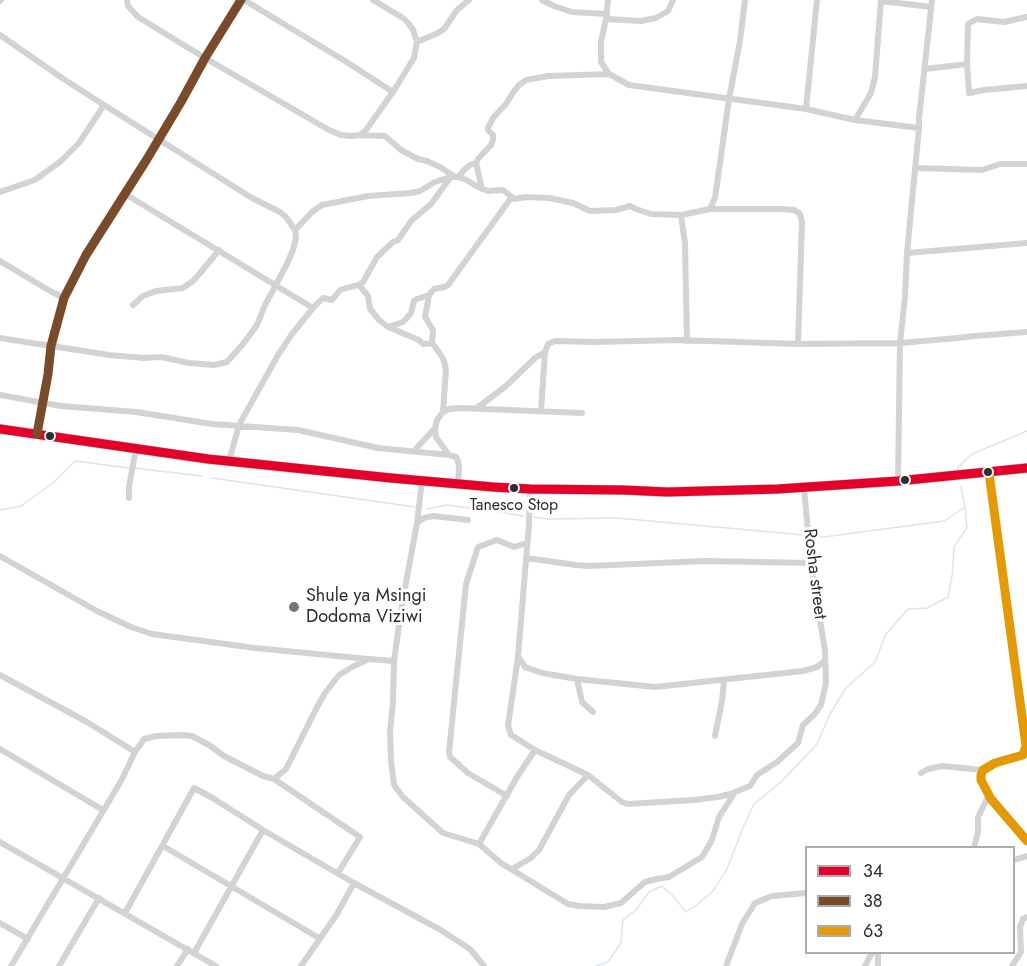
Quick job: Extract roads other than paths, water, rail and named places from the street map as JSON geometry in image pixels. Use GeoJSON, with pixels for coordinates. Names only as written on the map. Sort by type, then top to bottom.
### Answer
{"type":"FeatureCollection","features":[{"type":"Feature","properties":{"kind":"highway"},"geometry":{"type":"LineString","coordinates":[[0,429],[135,453],[493,488],[667,492],[804,488],[898,482],[1027,468]]}},
{"type":"Feature","properties":{"kind":"street"},"geometry":{"type":"LineString","coordinates":[[127,0],[128,6],[138,17],[335,133],[351,136],[385,136],[401,150],[417,159],[428,161],[442,168],[454,177]]}},
{"type":"Feature","properties":{"kind":"street"},"geometry":{"type":"LineString","coordinates":[[37,434],[51,346],[64,298],[86,255],[242,0],[393,92]]}},
{"type":"Feature","properties":{"kind":"street"},"geometry":{"type":"LineString","coordinates":[[360,135],[372,122],[414,58],[417,42],[413,30],[403,18],[373,0]]}},
{"type":"Feature","properties":{"kind":"street"},"geometry":{"type":"LineString","coordinates":[[417,42],[444,29],[457,10],[469,0]]}},
{"type":"Feature","properties":{"kind":"street"},"geometry":{"type":"LineString","coordinates":[[608,0],[601,42],[601,62],[609,74],[629,85],[806,109],[855,120],[919,128]]}},
{"type":"Feature","properties":{"kind":"street"},"geometry":{"type":"LineString","coordinates":[[545,1],[572,12],[641,21],[656,18],[668,11],[673,0]]}},
{"type":"Feature","properties":{"kind":"street"},"geometry":{"type":"LineString","coordinates":[[711,209],[715,198],[745,0]]}},
{"type":"Feature","properties":{"kind":"street"},"geometry":{"type":"LineString","coordinates":[[806,109],[817,0]]}},
{"type":"Feature","properties":{"kind":"street"},"geometry":{"type":"LineString","coordinates":[[855,120],[871,93],[881,1],[932,3],[919,118],[900,343],[898,482]]}},
{"type":"Feature","properties":{"kind":"street"},"geometry":{"type":"LineString","coordinates":[[1027,17],[1004,22],[978,19],[968,24],[967,64],[969,93],[1027,86]]}},
{"type":"Feature","properties":{"kind":"street"},"geometry":{"type":"LineString","coordinates":[[0,35],[104,105],[252,198],[280,212],[295,230],[296,238],[293,250],[257,325],[227,362],[221,364],[189,363],[161,357],[109,355],[0,338]]}},
{"type":"Feature","properties":{"kind":"street"},"geometry":{"type":"LineString","coordinates":[[925,69],[967,64]]}},
{"type":"Feature","properties":{"kind":"street"},"geometry":{"type":"LineString","coordinates":[[482,189],[476,164],[493,140],[494,135],[488,130],[493,118],[519,85],[548,76],[609,74]]}},
{"type":"Feature","properties":{"kind":"street"},"geometry":{"type":"LineString","coordinates":[[0,192],[35,180],[61,161],[78,142],[104,105]]}},
{"type":"Feature","properties":{"kind":"street"},"geometry":{"type":"LineString","coordinates":[[229,461],[239,425],[278,355],[313,308],[323,298],[332,300],[340,290],[363,282],[377,257],[398,240],[412,220],[431,204],[454,177],[470,165],[476,164]]}},
{"type":"Feature","properties":{"kind":"street"},"geometry":{"type":"LineString","coordinates":[[915,168],[982,170],[1000,164],[1027,164]]}},
{"type":"Feature","properties":{"kind":"street"},"geometry":{"type":"LineString","coordinates":[[295,230],[312,212],[322,206],[368,196],[411,193],[420,191],[435,182],[454,177],[465,179],[488,191],[503,190],[511,198],[517,200],[525,197],[561,199],[590,211],[616,210],[630,206],[651,214],[681,215],[711,209],[794,210],[800,214],[802,222],[798,344]]}},
{"type":"Feature","properties":{"kind":"street"},"geometry":{"type":"LineString","coordinates":[[125,194],[313,308]]}},
{"type":"Feature","properties":{"kind":"street"},"geometry":{"type":"LineString","coordinates":[[443,412],[446,387],[445,364],[439,351],[433,346],[433,330],[425,316],[429,295],[434,289],[448,285],[511,198]]}},
{"type":"Feature","properties":{"kind":"street"},"geometry":{"type":"LineString","coordinates":[[681,215],[685,244],[687,340]]}},
{"type":"Feature","properties":{"kind":"street"},"geometry":{"type":"LineString","coordinates":[[907,253],[1027,243]]}},
{"type":"Feature","properties":{"kind":"street"},"geometry":{"type":"LineString","coordinates":[[133,305],[143,296],[156,291],[183,288],[193,281],[219,250]]}},
{"type":"Feature","properties":{"kind":"street"},"geometry":{"type":"LineString","coordinates":[[0,261],[64,298]]}},
{"type":"Feature","properties":{"kind":"street"},"geometry":{"type":"LineString","coordinates":[[359,285],[368,296],[372,312],[388,327],[419,340],[423,344],[432,343]]}},
{"type":"Feature","properties":{"kind":"street"},"geometry":{"type":"LineString","coordinates":[[388,327],[403,322],[409,316],[414,301],[429,295]]}},
{"type":"Feature","properties":{"kind":"street"},"geometry":{"type":"LineString","coordinates":[[541,411],[545,352],[548,344],[555,341],[900,343],[1027,332]]}},
{"type":"Feature","properties":{"kind":"street"},"geometry":{"type":"LineString","coordinates":[[477,408],[506,386],[534,358],[545,352]]}},
{"type":"Feature","properties":{"kind":"street"},"geometry":{"type":"LineString","coordinates":[[0,395],[61,406],[136,412],[212,424],[298,430],[378,448],[449,455],[456,458],[459,463],[458,484]]}},
{"type":"Feature","properties":{"kind":"street"},"geometry":{"type":"LineString","coordinates":[[449,455],[436,437],[435,428],[437,420],[443,412],[449,409],[477,408],[582,413]]}},
{"type":"Feature","properties":{"kind":"street"},"geometry":{"type":"LineString","coordinates":[[414,451],[435,428]]}},
{"type":"Feature","properties":{"kind":"street"},"geometry":{"type":"LineString","coordinates":[[129,498],[135,453]]}},
{"type":"Feature","properties":{"kind":"street"},"geometry":{"type":"LineString","coordinates":[[989,473],[1026,746],[1025,755],[995,763],[984,770],[981,780],[989,795],[1027,841]]}},
{"type":"Feature","properties":{"kind":"street"},"geometry":{"type":"LineString","coordinates":[[422,481],[394,661],[390,732],[391,761],[394,785],[403,796],[443,833],[479,844],[497,860],[568,904],[604,907],[621,903],[645,882],[669,877],[702,857],[712,840],[718,817],[735,792]]}},
{"type":"Feature","properties":{"kind":"street","name":"Rosha street"},"geometry":{"type":"LineString","coordinates":[[735,792],[750,786],[757,776],[798,743],[803,725],[821,705],[824,698],[825,651],[811,563],[804,488]]}},
{"type":"Feature","properties":{"kind":"street"},"geometry":{"type":"LineString","coordinates":[[530,489],[518,657],[508,726],[511,735],[535,750],[588,775],[618,801],[628,804],[694,800],[735,792]]}},
{"type":"Feature","properties":{"kind":"street"},"geometry":{"type":"LineString","coordinates":[[417,523],[424,518],[434,516],[468,520]]}},
{"type":"Feature","properties":{"kind":"street"},"geometry":{"type":"LineString","coordinates":[[507,796],[468,773],[450,757],[449,752],[466,584],[478,547],[497,540],[514,547],[527,543]]}},
{"type":"Feature","properties":{"kind":"street"},"geometry":{"type":"LineString","coordinates":[[0,556],[97,611],[152,634],[275,650],[394,661]]}},
{"type":"Feature","properties":{"kind":"street"},"geometry":{"type":"LineString","coordinates":[[526,558],[589,566],[704,561],[811,563]]}},
{"type":"Feature","properties":{"kind":"street"},"geometry":{"type":"LineString","coordinates":[[518,657],[532,670],[542,673],[655,687],[803,671],[817,667],[825,661]]}},
{"type":"Feature","properties":{"kind":"street"},"geometry":{"type":"LineString","coordinates":[[274,779],[286,769],[315,709],[339,675],[369,659]]}},
{"type":"Feature","properties":{"kind":"street"},"geometry":{"type":"LineString","coordinates":[[0,675],[87,722],[135,752]]}},
{"type":"Feature","properties":{"kind":"street"},"geometry":{"type":"LineString","coordinates":[[577,679],[583,705],[593,712]]}},
{"type":"Feature","properties":{"kind":"street"},"geometry":{"type":"LineString","coordinates":[[715,736],[724,681]]}},
{"type":"Feature","properties":{"kind":"street"},"geometry":{"type":"LineString","coordinates":[[11,966],[121,781],[135,752],[144,739],[150,737],[192,736],[224,756],[263,776],[274,779],[360,837],[338,873]]}},
{"type":"Feature","properties":{"kind":"street"},"geometry":{"type":"LineString","coordinates":[[0,749],[103,810]]}},
{"type":"Feature","properties":{"kind":"street"},"geometry":{"type":"LineString","coordinates":[[479,844],[535,750]]}},
{"type":"Feature","properties":{"kind":"street"},"geometry":{"type":"LineString","coordinates":[[921,773],[942,766],[984,770]]}},
{"type":"Feature","properties":{"kind":"street"},"geometry":{"type":"LineString","coordinates":[[512,869],[531,858],[539,850],[569,795],[588,775]]}},
{"type":"Feature","properties":{"kind":"street"},"geometry":{"type":"LineString","coordinates":[[125,913],[194,788],[354,883],[439,929],[470,949],[484,966]]}},
{"type":"Feature","properties":{"kind":"street"},"geometry":{"type":"LineString","coordinates":[[974,846],[978,817],[989,795]]}},
{"type":"Feature","properties":{"kind":"street"},"geometry":{"type":"LineString","coordinates":[[177,966],[191,951],[263,830]]}},
{"type":"Feature","properties":{"kind":"street"},"geometry":{"type":"LineString","coordinates":[[0,842],[216,966]]}},
{"type":"Feature","properties":{"kind":"street"},"geometry":{"type":"LineString","coordinates":[[163,846],[320,938]]}},
{"type":"Feature","properties":{"kind":"street"},"geometry":{"type":"LineString","coordinates":[[301,966],[337,914],[354,883]]}},
{"type":"Feature","properties":{"kind":"street"},"geometry":{"type":"LineString","coordinates":[[726,966],[742,924],[755,903],[772,896],[805,893]]}},
{"type":"Feature","properties":{"kind":"street"},"geometry":{"type":"LineString","coordinates":[[59,966],[99,898]]}},
{"type":"Feature","properties":{"kind":"street"},"geometry":{"type":"LineString","coordinates":[[1012,966],[1021,952],[1020,927],[1023,919],[1027,917]]}},
{"type":"Feature","properties":{"kind":"street"},"geometry":{"type":"LineString","coordinates":[[0,923],[28,939]]}},
{"type":"Feature","properties":{"kind":"waterway"},"geometry":{"type":"LineString","coordinates":[[958,470],[958,467],[972,454],[1027,431]]}},
{"type":"Feature","properties":{"kind":"waterway"},"geometry":{"type":"LineString","coordinates":[[0,510],[21,506],[54,482],[75,461],[129,468]]}},
{"type":"Feature","properties":{"kind":"waterway"},"geometry":{"type":"LineString","coordinates":[[133,468],[202,476]]}},
{"type":"Feature","properties":{"kind":"waterway"},"geometry":{"type":"LineString","coordinates":[[212,478],[415,507]]}},
{"type":"Feature","properties":{"kind":"waterway"},"geometry":{"type":"LineString","coordinates":[[813,536],[824,537],[944,521],[965,507],[961,487]]}},
{"type":"Feature","properties":{"kind":"waterway"},"geometry":{"type":"LineString","coordinates":[[426,509],[447,505],[483,510]]}},
{"type":"Feature","properties":{"kind":"waterway"},"geometry":{"type":"LineString","coordinates":[[596,966],[608,962],[621,943],[623,920],[636,910],[649,892],[662,886],[686,912],[713,891],[727,869],[754,804],[781,782],[817,744],[830,714],[846,688],[875,662],[886,634],[908,609],[927,608],[948,597],[954,547],[967,528],[965,507]]}},
{"type":"Feature","properties":{"kind":"waterway"},"geometry":{"type":"LineString","coordinates":[[493,511],[524,516]]}},
{"type":"Feature","properties":{"kind":"waterway"},"geometry":{"type":"LineString","coordinates":[[534,517],[548,519],[617,518],[804,535]]}},
{"type":"Feature","properties":{"kind":"place","name":"Tanesco Stop"},"geometry":{"type":"Point","coordinates":[514,488]}},
{"type":"Feature","properties":{"kind":"place","name":"Shule ya Msingi Dodoma Viziwi"},"geometry":{"type":"Point","coordinates":[294,607]}}]}
